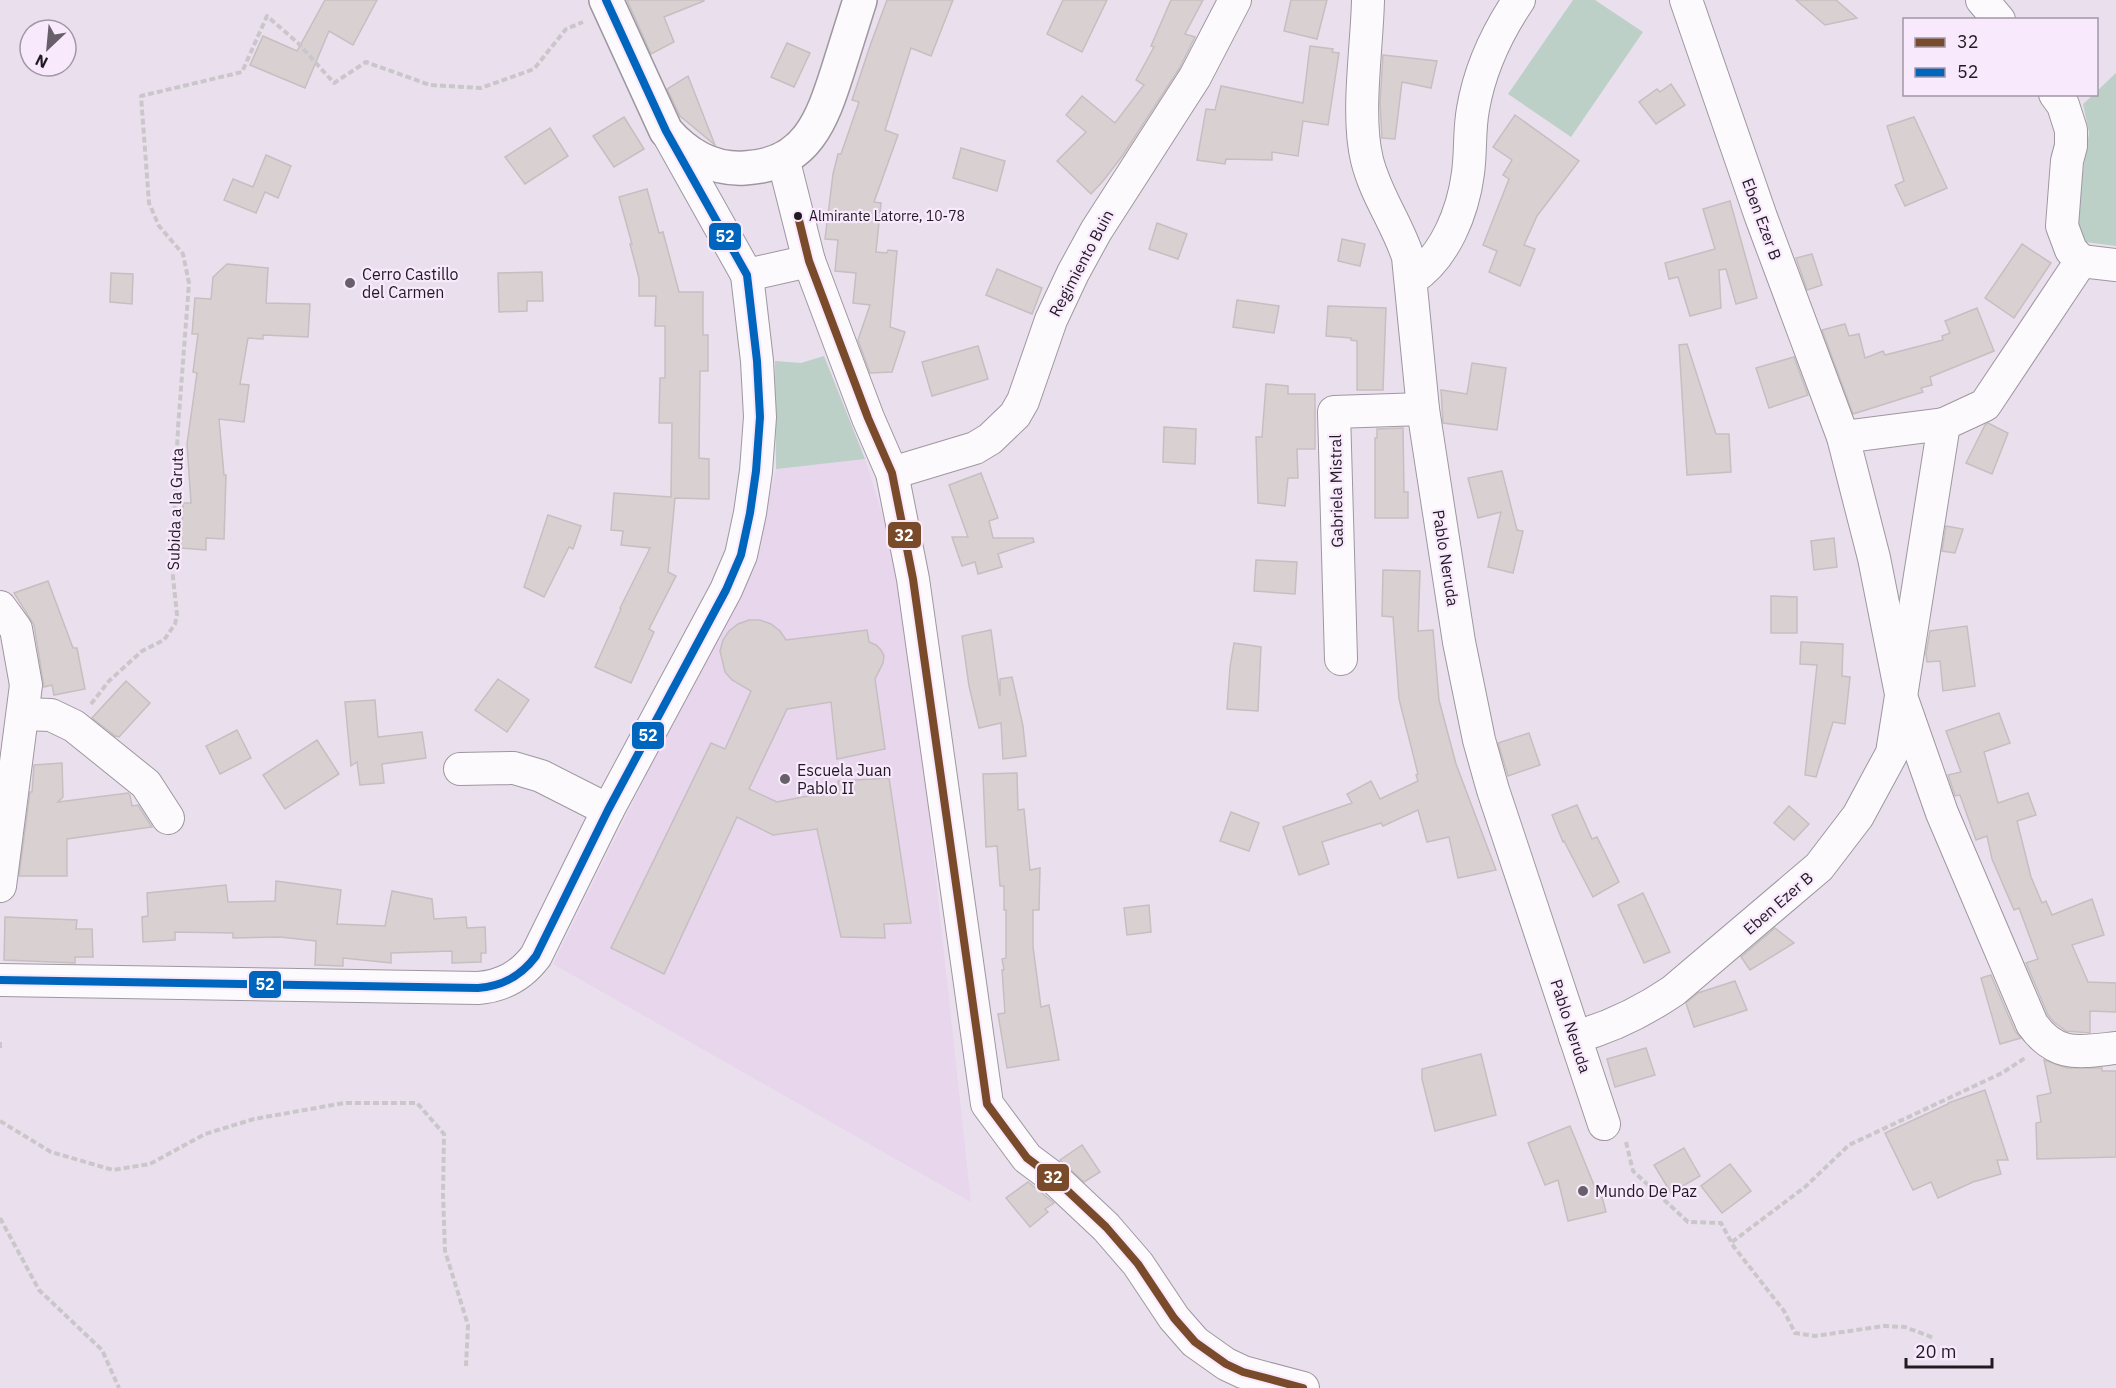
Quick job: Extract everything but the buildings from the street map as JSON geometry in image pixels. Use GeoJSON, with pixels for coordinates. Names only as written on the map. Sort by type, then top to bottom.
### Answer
{"type":"FeatureCollection","features":[{"type":"Feature","properties":{"kind":"main road"},"geometry":{"type":"LineString","coordinates":[[608,5],[666,131],[679,146],[696,157],[714,165],[734,169],[754,168],[774,163],[806,140],[822,117],[860,0]]}},
{"type":"Feature","properties":{"kind":"street","name":"Regimiento Buin"},"geometry":{"type":"LineString","coordinates":[[892,473],[975,448],[990,439],[1015,415],[1023,401],[1051,320],[1073,273],[1096,231],[1196,77],[1235,0]]}},
{"type":"Feature","properties":{"kind":"street","name":"Pablo Neruda"},"geometry":{"type":"LineString","coordinates":[[1368,0],[1363,113],[1366,159],[1374,185],[1401,236],[1408,257],[1424,409],[1459,642],[1479,740],[1493,790],[1604,1124]]}},
{"type":"Feature","properties":{"kind":"street"},"geometry":{"type":"LineString","coordinates":[[1412,279],[1438,254],[1456,218],[1468,174],[1470,133],[1479,84],[1488,55],[1501,27],[1519,0]]}},
{"type":"Feature","properties":{"kind":"street","name":"Eben Ezer B"},"geometry":{"type":"LineString","coordinates":[[1686,0],[1761,217],[1843,437],[1874,558],[1902,699],[1942,813],[2032,1024],[2048,1042]]}},
{"type":"Feature","properties":{"kind":"street"},"geometry":{"type":"LineString","coordinates":[[1982,0],[1997,18]]}},
{"type":"Feature","properties":{"kind":"street"},"geometry":{"type":"LineString","coordinates":[[2056,96],[2063,105],[2071,130],[2062,226],[2071,250],[2081,261],[2116,265]]}},
{"type":"Feature","properties":{"kind":"street"},"geometry":{"type":"LineString","coordinates":[[0,980],[491,987],[516,976],[536,956],[608,810],[726,590],[741,555],[756,471],[760,417],[757,361],[747,275],[666,131]]}},
{"type":"Feature","properties":{"kind":"street"},"geometry":{"type":"LineString","coordinates":[[783,158],[809,261],[868,418],[892,473],[913,579],[987,1104],[1027,1158],[1081,1203],[1112,1234],[1138,1264],[1174,1318],[1195,1342],[1226,1364],[1243,1372],[1303,1388]]}},
{"type":"Feature","properties":{"kind":"street"},"geometry":{"type":"LineString","coordinates":[[747,275],[809,261]]}},
{"type":"Feature","properties":{"kind":"street"},"geometry":{"type":"LineString","coordinates":[[1843,437],[1944,424],[1985,405],[2081,261]]}},
{"type":"Feature","properties":{"kind":"street","name":"Gabriela Mistral"},"geometry":{"type":"LineString","coordinates":[[1341,659],[1334,412],[1424,409]]}},
{"type":"Feature","properties":{"kind":"street","name":"Eben Ezer B"},"geometry":{"type":"LineString","coordinates":[[1575,1037],[1623,1021],[1673,991],[1819,867],[1858,816],[1892,753],[1944,424]]}},
{"type":"Feature","properties":{"kind":"street"},"geometry":{"type":"LineString","coordinates":[[0,608],[16,629],[26,686],[0,886]]}},
{"type":"Feature","properties":{"kind":"street"},"geometry":{"type":"LineString","coordinates":[[23,714],[51,715],[74,726],[146,784],[168,818]]}},
{"type":"Feature","properties":{"kind":"street"},"geometry":{"type":"LineString","coordinates":[[460,769],[514,768],[541,776],[608,810]]}},
{"type":"Feature","properties":{"kind":"street"},"geometry":{"type":"LineString","coordinates":[[2048,1042],[2067,1051],[2078,1052],[2116,1048]]}},
{"type":"Feature","properties":{"kind":"path","name":"Subida a la Gruta"},"geometry":{"type":"LineString","coordinates":[[74,726],[109,681],[142,651],[164,640],[175,624],[177,615],[172,567],[178,428],[189,283],[183,254],[159,226],[149,203],[141,96],[242,72],[267,16],[298,43],[334,83],[366,62],[430,85],[481,88],[534,69],[566,30],[608,5]]}},
{"type":"Feature","properties":{"kind":"path"},"geometry":{"type":"LineString","coordinates":[[0,1042],[0,1050]]}},
{"type":"Feature","properties":{"kind":"path"},"geometry":{"type":"LineString","coordinates":[[1732,1242],[1798,1192],[1849,1145],[2002,1073],[2048,1042]]}},
{"type":"Feature","properties":{"kind":"path"},"geometry":{"type":"LineString","coordinates":[[0,1121],[51,1152],[113,1170],[150,1164],[205,1134],[254,1119],[344,1103],[417,1103],[444,1134],[445,1251],[468,1325],[466,1366]]}},
{"type":"Feature","properties":{"kind":"path"},"geometry":{"type":"LineString","coordinates":[[1604,1124],[1625,1135],[1633,1171],[1688,1222],[1722,1222],[1732,1242],[1764,1288],[1784,1311],[1795,1333],[1815,1336],[1884,1326],[1905,1327],[1934,1338]]}},
{"type":"Feature","properties":{"kind":"path"},"geometry":{"type":"LineString","coordinates":[[0,1218],[39,1290],[102,1350],[119,1388]]}},
{"type":"Feature","properties":{"kind":"shaded area","name":"Escuela Juan Pablo II"},"geometry":{"type":"Polygon","coordinates":[[[824,356],[865,459],[882,514],[909,630],[971,1202],[553,964],[755,555],[776,469],[775,361],[801,363],[824,356]]]}},
{"type":"Feature","properties":{"kind":"green space"},"geometry":{"type":"Polygon","coordinates":[[[1573,0],[1595,0],[1643,32],[1571,137],[1508,94],[1573,0]]]}},
{"type":"Feature","properties":{"kind":"green space"},"geometry":{"type":"Polygon","coordinates":[[[2116,73],[2116,246],[2085,242],[2074,228],[2089,133],[2083,104],[2092,96],[2098,96],[2098,90],[2116,73]]]}},
{"type":"Feature","properties":{"kind":"green space"},"geometry":{"type":"Polygon","coordinates":[[[824,356],[865,459],[776,469],[775,361],[801,363],[824,356]]]}},
{"type":"Feature","properties":{"kind":"transit line","name":"52"},"geometry":{"type":"LineString","coordinates":[[0,980],[478,988],[496,985],[511,979],[536,956],[608,810],[726,590],[741,555],[756,471],[760,417],[757,361],[747,275],[666,131],[606,0]]}},
{"type":"Feature","properties":{"kind":"transit line","name":"32"},"geometry":{"type":"LineString","coordinates":[[798,216],[809,261],[868,418],[892,473],[913,579],[987,1104],[1027,1158],[1055,1179],[1106,1227],[1138,1264],[1174,1318],[1195,1342],[1226,1364],[1243,1372],[1303,1388]]}},
{"type":"Feature","properties":{"kind":"place","name":"Almirante Latorre, 10-78"},"geometry":{"type":"Point","coordinates":[798,216]}},
{"type":"Feature","properties":{"kind":"place","name":"Cerro Castillo del Carmen"},"geometry":{"type":"Point","coordinates":[350,283]}},
{"type":"Feature","properties":{"kind":"place","name":"Escuela Juan Pablo II"},"geometry":{"type":"Point","coordinates":[785,779]}},
{"type":"Feature","properties":{"kind":"place","name":"Mundo De Paz"},"geometry":{"type":"Point","coordinates":[1583,1191]}}]}
